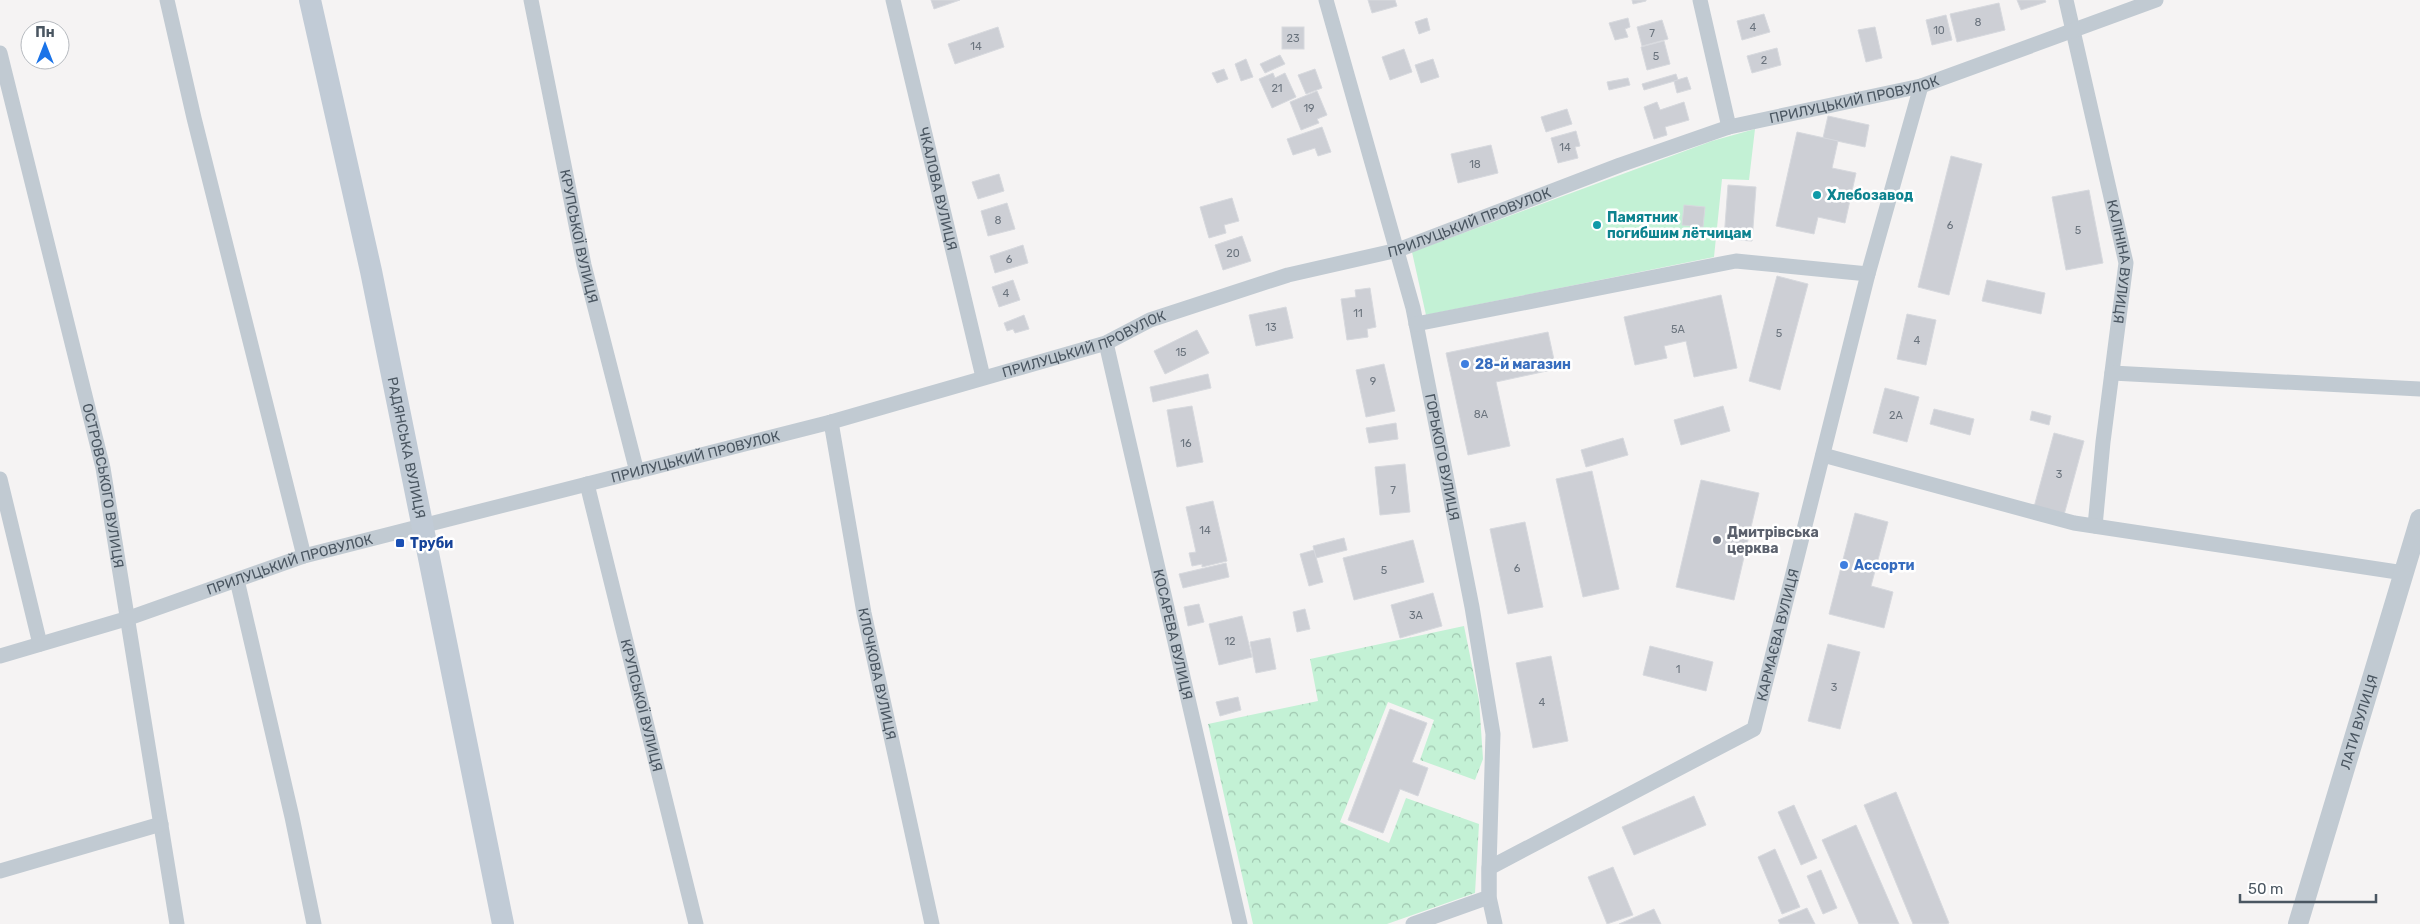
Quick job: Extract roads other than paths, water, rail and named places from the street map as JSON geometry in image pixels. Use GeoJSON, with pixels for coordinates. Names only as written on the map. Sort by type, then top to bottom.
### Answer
{"type":"FeatureCollection","features":[{"type":"Feature","properties":{"kind":"main road","name":"РАДЯНСЬКА ВУЛИЦЯ"},"geometry":{"type":"LineString","coordinates":[[310,0],[371,271],[503,924]]}},
{"type":"Feature","properties":{"kind":"street"},"geometry":{"type":"LineString","coordinates":[[167,0],[194,118],[304,556]]}},
{"type":"Feature","properties":{"kind":"street","name":"КРУПСЬКОЇ ВУЛИЦЯ"},"geometry":{"type":"LineString","coordinates":[[531,0],[582,255],[637,472]]}},
{"type":"Feature","properties":{"kind":"street","name":"ЧКАЛОВА ВУЛИЦЯ"},"geometry":{"type":"LineString","coordinates":[[894,0],[983,377]]}},
{"type":"Feature","properties":{"kind":"street","name":"ГОРЬКОГО ВУЛИЦЯ"},"geometry":{"type":"LineString","coordinates":[[1326,0],[1398,250],[1416,324],[1472,607],[1493,734],[1489,897],[1495,924]]}},
{"type":"Feature","properties":{"kind":"street"},"geometry":{"type":"LineString","coordinates":[[1700,0],[1729,127]]}},
{"type":"Feature","properties":{"kind":"street","name":"КАЛІНІНА ВУЛИЦЯ"},"geometry":{"type":"LineString","coordinates":[[2066,0],[2126,264],[2095,526]]}},
{"type":"Feature","properties":{"kind":"street","name":"ПРИЛУЦЬКИЙ ПРОВУЛОК"},"geometry":{"type":"LineString","coordinates":[[0,656],[129,618],[304,556],[831,422],[1106,343],[1150,320],[1279,278],[1398,250],[1620,165],[1729,127],[1921,86],[2156,0]]}},
{"type":"Feature","properties":{"kind":"street","name":"ОСТРОВСЬКОГО ВУЛИЦЯ"},"geometry":{"type":"LineString","coordinates":[[0,53],[103,468],[129,618],[177,924]]}},
{"type":"Feature","properties":{"kind":"street","name":"КАРМАЄВА ВУЛИЦЯ"},"geometry":{"type":"LineString","coordinates":[[1489,868],[1754,729],[1868,274],[1921,86]]}},
{"type":"Feature","properties":{"kind":"street"},"geometry":{"type":"LineString","coordinates":[[1416,324],[1736,261],[1868,274]]}},
{"type":"Feature","properties":{"kind":"street","name":"КОСАРЕВА ВУЛИЦЯ"},"geometry":{"type":"LineString","coordinates":[[1106,343],[1240,924]]}},
{"type":"Feature","properties":{"kind":"street"},"geometry":{"type":"LineString","coordinates":[[2112,373],[2420,389]]}},
{"type":"Feature","properties":{"kind":"street","name":"КЛОЧКОВА ВУЛИЦЯ"},"geometry":{"type":"LineString","coordinates":[[831,422],[864,613],[932,924]]}},
{"type":"Feature","properties":{"kind":"street"},"geometry":{"type":"LineString","coordinates":[[1823,455],[2074,523],[2404,572]]}},
{"type":"Feature","properties":{"kind":"street"},"geometry":{"type":"LineString","coordinates":[[0,479],[40,644]]}},
{"type":"Feature","properties":{"kind":"street","name":"КРУПСЬКОЇ ВУЛИЦЯ"},"geometry":{"type":"LineString","coordinates":[[587,484],[696,924]]}},
{"type":"Feature","properties":{"kind":"street","name":"ЛАТИ ВУЛИЦЯ"},"geometry":{"type":"LineString","coordinates":[[2298,924],[2420,518]]}},
{"type":"Feature","properties":{"kind":"street"},"geometry":{"type":"LineString","coordinates":[[237,580],[290,808],[314,924]]}},
{"type":"Feature","properties":{"kind":"street"},"geometry":{"type":"LineString","coordinates":[[0,870],[161,824]]}},
{"type":"Feature","properties":{"kind":"street"},"geometry":{"type":"LineString","coordinates":[[1413,924],[1489,897]]}},
{"type":"Feature","properties":{"kind":"place","name":"Хлебозавод"},"geometry":{"type":"Point","coordinates":[1817,195]}},
{"type":"Feature","properties":{"kind":"place","name":"Памятник погибшим лётчицам"},"geometry":{"type":"Point","coordinates":[1597,225]}},
{"type":"Feature","properties":{"kind":"place","name":"28-й магазин"},"geometry":{"type":"Point","coordinates":[1465,364]}},
{"type":"Feature","properties":{"kind":"place","name":"Дмитрівська церква"},"geometry":{"type":"Point","coordinates":[1717,540]}},
{"type":"Feature","properties":{"kind":"place","name":"Труби"},"geometry":{"type":"Point","coordinates":[400,543]}},
{"type":"Feature","properties":{"kind":"place","name":"Ассорти"},"geometry":{"type":"Point","coordinates":[1844,565]}}]}
